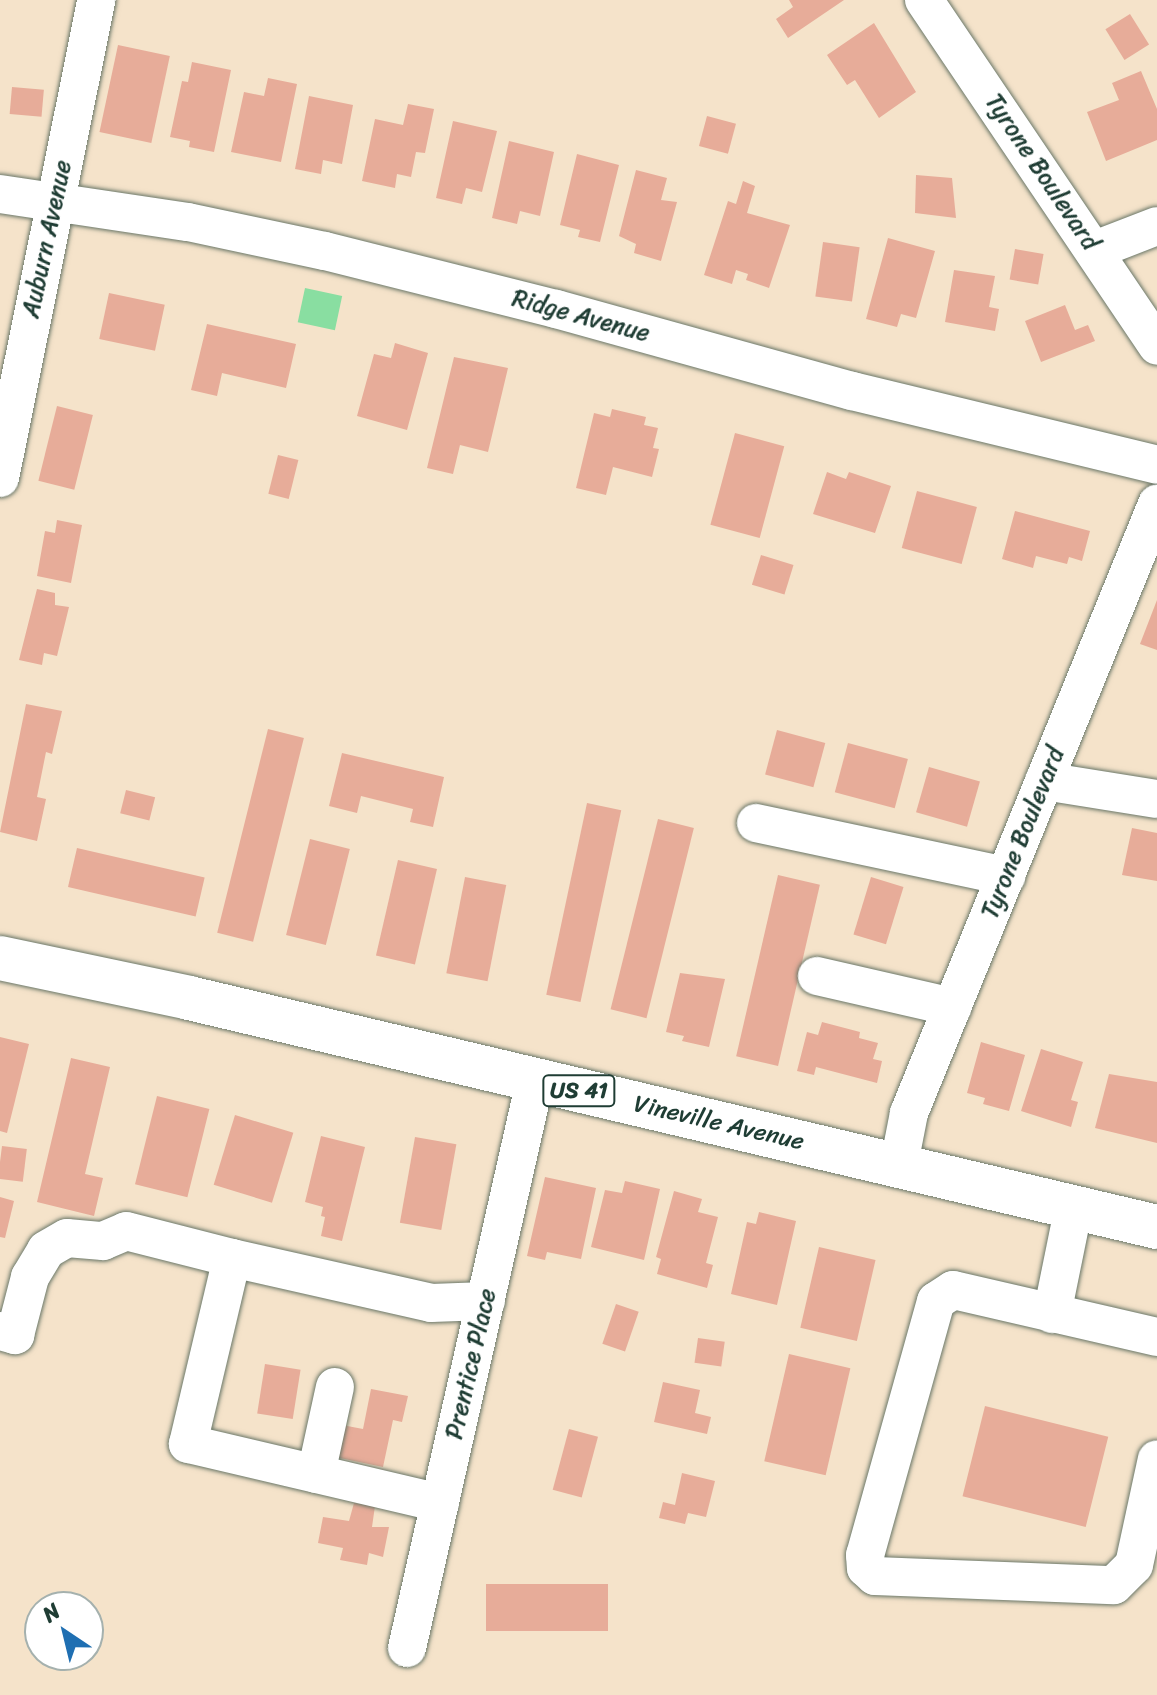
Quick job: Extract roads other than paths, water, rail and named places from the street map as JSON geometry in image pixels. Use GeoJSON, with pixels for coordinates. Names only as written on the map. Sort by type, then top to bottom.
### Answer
{"type":"FeatureCollection","features":[{"type":"Feature","properties":{"kind":"main road","name":"Vineville Avenue"},"geometry":{"type":"LineString","coordinates":[[0,958],[189,998],[1157,1227]]}},
{"type":"Feature","properties":{"kind":"street","name":"Auburn Avenue"},"geometry":{"type":"LineString","coordinates":[[0,478],[96,0]]}},
{"type":"Feature","properties":{"kind":"street","name":"Tyrone Boulevard"},"geometry":{"type":"LineString","coordinates":[[924,0],[1157,346]]}},
{"type":"Feature","properties":{"kind":"street","name":"Ridge Avenue"},"geometry":{"type":"LineString","coordinates":[[0,194],[188,222],[325,251],[556,309],[852,391],[1157,465]]}},
{"type":"Feature","properties":{"kind":"street"},"geometry":{"type":"LineString","coordinates":[[1095,250],[1157,226]]}},
{"type":"Feature","properties":{"kind":"street","name":"Tyrone Boulevard"},"geometry":{"type":"LineString","coordinates":[[899,1164],[909,1113],[1157,504]]}},
{"type":"Feature","properties":{"kind":"street"},"geometry":{"type":"LineString","coordinates":[[1044,781],[1157,799]]}},
{"type":"Feature","properties":{"kind":"street"},"geometry":{"type":"LineString","coordinates":[[756,823],[1006,876]]}},
{"type":"Feature","properties":{"kind":"street"},"geometry":{"type":"LineString","coordinates":[[817,976],[952,1007]]}},
{"type":"Feature","properties":{"kind":"street","name":"Prentice Place"},"geometry":{"type":"LineString","coordinates":[[407,1648],[535,1081]]}},
{"type":"Feature","properties":{"kind":"street"},"geometry":{"type":"LineString","coordinates":[[1052,1314],[1074,1206]]}},
{"type":"Feature","properties":{"kind":"street"},"geometry":{"type":"LineString","coordinates":[[0,1331],[15,1335],[30,1277],[46,1250],[67,1238],[103,1241],[126,1231],[431,1303],[486,1301]]}},
{"type":"Feature","properties":{"kind":"street"},"geometry":{"type":"LineString","coordinates":[[232,1258],[188,1444],[440,1503]]}},
{"type":"Feature","properties":{"kind":"street"},"geometry":{"type":"LineString","coordinates":[[1157,1337],[953,1290],[936,1301],[865,1555],[866,1568],[875,1576],[1114,1585],[1126,1577],[1134,1565],[1157,1459]]}},
{"type":"Feature","properties":{"kind":"street"},"geometry":{"type":"LineString","coordinates":[[316,1474],[335,1387]]}}]}
